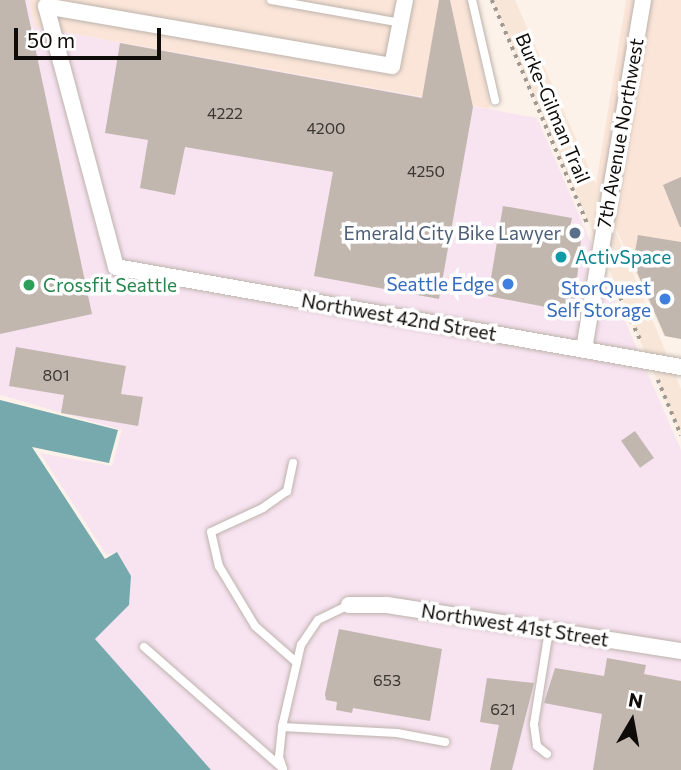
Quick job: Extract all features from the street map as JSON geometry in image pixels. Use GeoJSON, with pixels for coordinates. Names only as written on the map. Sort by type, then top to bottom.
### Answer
{"type":"FeatureCollection","features":[{"type":"Feature","properties":{"kind":"street"},"geometry":{"type":"LineString","coordinates":[[45,3],[392,66],[405,0]]}},
{"type":"Feature","properties":{"kind":"street","name":"7th Avenue Northwest"},"geometry":{"type":"LineString","coordinates":[[584,349],[643,0]]}},
{"type":"Feature","properties":{"kind":"street","name":"Northwest 42nd Street"},"geometry":{"type":"LineString","coordinates":[[45,3],[116,267],[681,367]]}},
{"type":"Feature","properties":{"kind":"street","name":"Northwest 41st Street"},"geometry":{"type":"LineString","coordinates":[[349,605],[387,605],[681,651]]}},
{"type":"Feature","properties":{"kind":"lane"},"geometry":{"type":"LineString","coordinates":[[271,0],[401,23]]}},
{"type":"Feature","properties":{"kind":"lane"},"geometry":{"type":"LineString","coordinates":[[472,0],[495,100]]}},
{"type":"Feature","properties":{"kind":"lane"},"geometry":{"type":"LineString","coordinates":[[293,463],[287,491],[263,509],[211,532],[219,566],[255,625],[296,662]]}},
{"type":"Feature","properties":{"kind":"lane"},"geometry":{"type":"LineString","coordinates":[[284,769],[279,757],[282,727],[300,645],[318,620],[349,605]]}},
{"type":"Feature","properties":{"kind":"lane"},"geometry":{"type":"LineString","coordinates":[[547,754],[537,746],[534,724],[549,630]]}},
{"type":"Feature","properties":{"kind":"lane"},"geometry":{"type":"LineString","coordinates":[[144,647],[284,769]]}},
{"type":"Feature","properties":{"kind":"lane"},"geometry":{"type":"LineString","coordinates":[[282,727],[397,733],[445,742]]}},
{"type":"Feature","properties":{"kind":"path","name":"Burke-Gilman Trail"},"geometry":{"type":"LineString","coordinates":[[492,0],[589,228]]}},
{"type":"Feature","properties":{"kind":"path"},"geometry":{"type":"LineString","coordinates":[[610,275],[644,348]]}},
{"type":"Feature","properties":{"kind":"path"},"geometry":{"type":"LineString","coordinates":[[660,384],[681,435]]}},
{"type":"Feature","properties":{"kind":"shaded area"},"geometry":{"type":"Polygon","coordinates":[[[0,0],[29,0],[35,27],[537,118],[681,450],[681,770],[210,770],[95,639],[129,605],[117,553],[106,554],[40,453],[112,466],[122,430],[0,395],[0,0]]]}},
{"type":"Feature","properties":{"kind":"shaded area"},"geometry":{"type":"Polygon","coordinates":[[[29,0],[469,0],[490,109],[35,27],[29,0]]]}},
{"type":"Feature","properties":{"kind":"shaded area"},"geometry":{"type":"Polygon","coordinates":[[[492,0],[515,0],[596,184],[681,389],[681,435],[492,0]]]}},
{"type":"Feature","properties":{"kind":"shaded area"},"geometry":{"type":"Polygon","coordinates":[[[626,0],[681,0],[681,339],[664,336],[596,184],[626,0]]]}},
{"type":"Feature","properties":{"kind":"water"},"geometry":{"type":"Polygon","coordinates":[[[0,400],[118,430],[109,463],[32,447],[105,559],[117,552],[131,576],[129,605],[95,639],[211,770],[0,770],[0,400]]]}},
{"type":"Feature","properties":{"kind":"building"},"geometry":{"type":"Polygon","coordinates":[[[0,0],[25,0],[92,314],[0,334],[0,0]]]}},
{"type":"Feature","properties":{"kind":"building"},"geometry":{"type":"Polygon","coordinates":[[[439,0],[450,0],[473,107],[439,299],[314,276],[333,172],[185,147],[175,195],[140,188],[148,140],[105,133],[120,43],[422,98],[439,0]]]}},
{"type":"Feature","properties":{"kind":"building"},"geometry":{"type":"Polygon","coordinates":[[[681,177],[681,227],[680,227],[663,185],[681,177]]]}},
{"type":"Feature","properties":{"kind":"building","name":"ActivSpace"},"geometry":{"type":"Polygon","coordinates":[[[503,206],[572,218],[570,227],[582,229],[575,299],[569,298],[567,311],[488,296],[503,206]]]}},
{"type":"Feature","properties":{"kind":"building","name":"StorQuest Self Storage"},"geometry":{"type":"Polygon","coordinates":[[[638,235],[681,242],[681,339],[665,336],[633,263],[638,235]]]}},
{"type":"Feature","properties":{"kind":"building"},"geometry":{"type":"Polygon","coordinates":[[[16,347],[126,366],[121,394],[143,397],[138,426],[61,413],[64,395],[9,386],[16,347]]]}},
{"type":"Feature","properties":{"kind":"building"},"geometry":{"type":"Polygon","coordinates":[[[635,431],[654,458],[640,468],[621,441],[635,431]]]}},
{"type":"Feature","properties":{"kind":"building"},"geometry":{"type":"Polygon","coordinates":[[[339,629],[442,649],[430,721],[353,708],[352,713],[336,710],[337,702],[326,700],[339,629]]]}},
{"type":"Feature","properties":{"kind":"building"},"geometry":{"type":"Polygon","coordinates":[[[607,658],[646,665],[644,674],[681,681],[681,770],[593,770],[602,714],[544,703],[555,668],[604,676],[607,658]]]}},
{"type":"Feature","properties":{"kind":"building"},"geometry":{"type":"Polygon","coordinates":[[[487,678],[534,683],[512,770],[490,770],[499,725],[480,722],[487,678]]]}},
{"type":"Feature","properties":{"kind":"place","name":"Emerald City Bike Lawyer"},"geometry":{"type":"Point","coordinates":[575,233]}},
{"type":"Feature","properties":{"kind":"place","name":"ActivSpace"},"geometry":{"type":"Point","coordinates":[561,257]}},
{"type":"Feature","properties":{"kind":"place","name":"Seattle Edge"},"geometry":{"type":"Point","coordinates":[508,284]}},
{"type":"Feature","properties":{"kind":"place","name":"Crossfit Seattle"},"geometry":{"type":"Point","coordinates":[29,285]}},
{"type":"Feature","properties":{"kind":"place","name":"StorQuest Self Storage"},"geometry":{"type":"Point","coordinates":[665,299]}}]}
